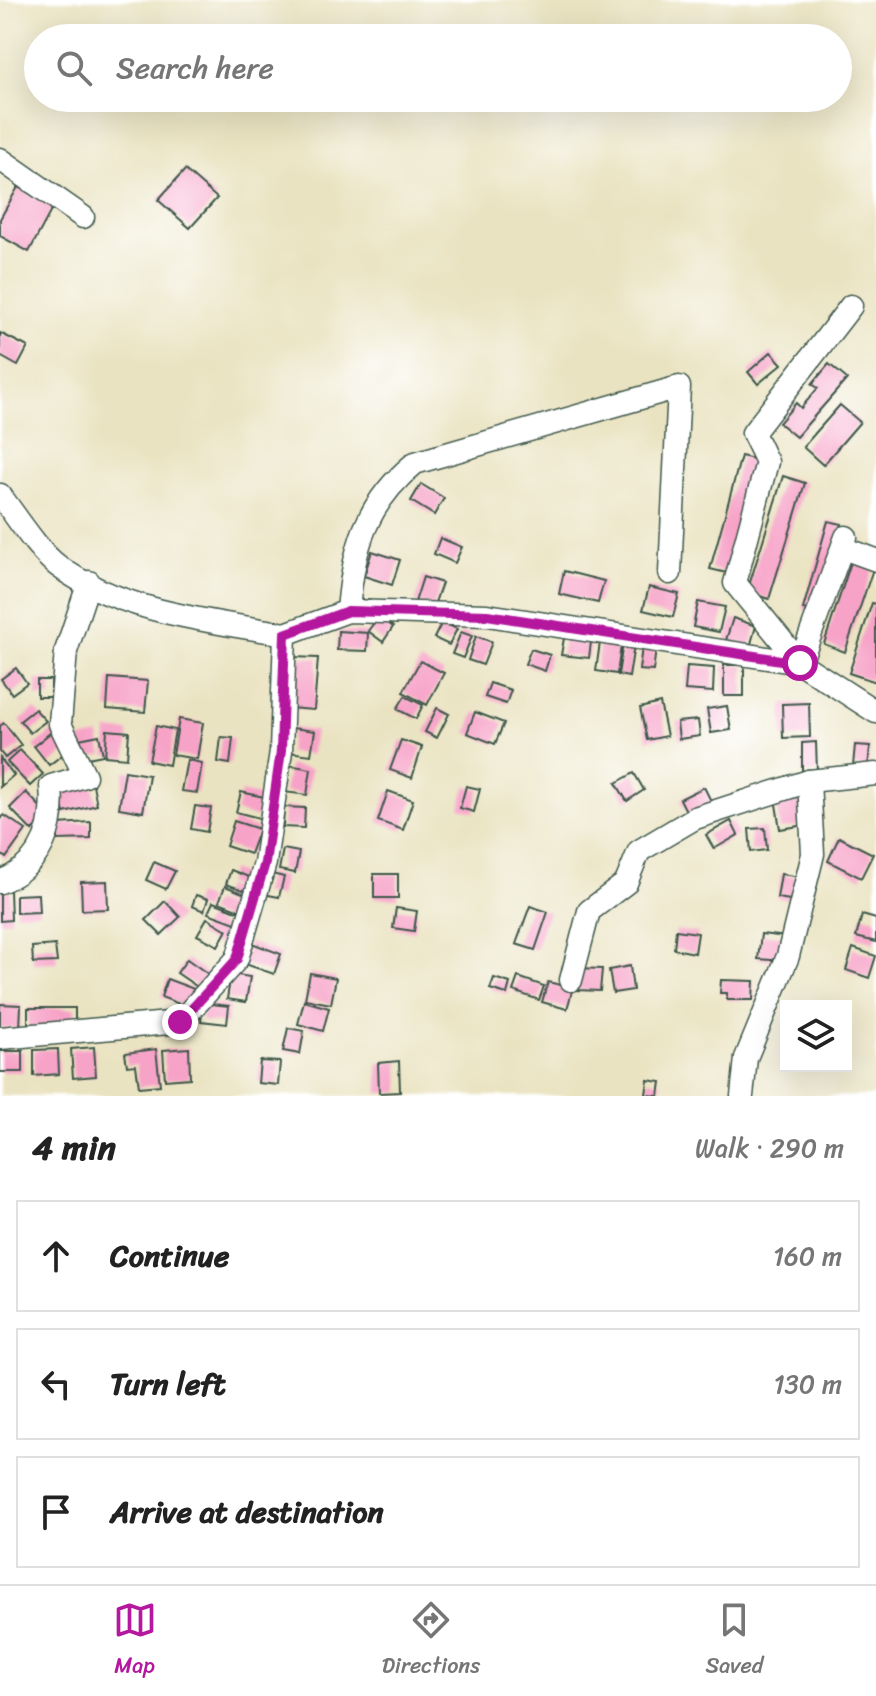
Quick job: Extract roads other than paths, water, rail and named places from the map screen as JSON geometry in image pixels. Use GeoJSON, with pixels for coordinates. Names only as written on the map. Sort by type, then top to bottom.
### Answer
{"type":"FeatureCollection","features":[{"type":"Feature","properties":{"kind":"street"},"geometry":{"type":"LineString","coordinates":[[0,159],[83,217]]}},
{"type":"Feature","properties":{"kind":"street"},"geometry":{"type":"LineString","coordinates":[[851,306],[753,433],[767,462],[735,583],[800,663],[876,712]]}},
{"type":"Feature","properties":{"kind":"street"},"geometry":{"type":"LineString","coordinates":[[348,611],[355,555],[373,508],[396,479],[415,463],[679,387],[670,573]]}},
{"type":"Feature","properties":{"kind":"street"},"geometry":{"type":"LineString","coordinates":[[0,495],[57,566],[119,598],[180,616],[285,634],[348,611],[487,615],[800,663]]}},
{"type":"Feature","properties":{"kind":"street"},"geometry":{"type":"LineString","coordinates":[[800,663],[844,542],[876,560]]}},
{"type":"Feature","properties":{"kind":"street"},"geometry":{"type":"LineString","coordinates":[[0,882],[9,878],[44,847],[54,812],[51,786],[85,776],[60,724],[66,651],[89,582]]}},
{"type":"Feature","properties":{"kind":"street"},"geometry":{"type":"LineString","coordinates":[[0,1038],[180,1022],[237,959],[267,849],[281,751],[285,634]]}},
{"type":"Feature","properties":{"kind":"street"},"geometry":{"type":"LineString","coordinates":[[571,980],[589,911],[626,883],[639,851],[695,818],[809,781],[876,774]]}},
{"type":"Feature","properties":{"kind":"street"},"geometry":{"type":"LineString","coordinates":[[742,1096],[746,1058],[788,956],[813,854],[809,781]]}}]}
